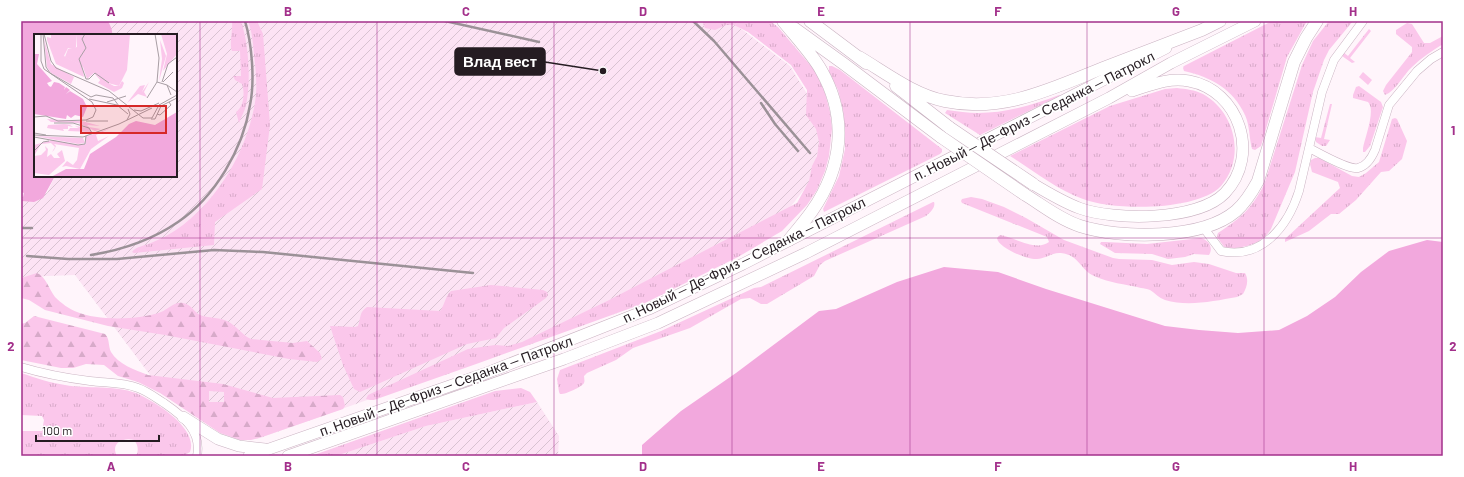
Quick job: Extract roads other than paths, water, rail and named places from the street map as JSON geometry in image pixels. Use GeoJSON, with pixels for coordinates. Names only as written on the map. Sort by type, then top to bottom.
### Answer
{"type":"FeatureCollection","features":[{"type":"Feature","properties":{"kind":"highway"},"geometry":{"type":"LineString","coordinates":[[784,21],[942,137],[1064,220],[1079,226],[1099,230],[1119,233],[1148,234],[1180,232],[1203,227],[1220,221],[1236,211],[1248,197],[1258,181],[1294,62],[1306,38],[1317,21]]}},
{"type":"Feature","properties":{"kind":"highway"},"geometry":{"type":"LineString","coordinates":[[784,21],[820,69],[831,91],[837,111],[838,130],[836,160],[826,186],[812,212],[789,240]]}},
{"type":"Feature","properties":{"kind":"highway"},"geometry":{"type":"LineString","coordinates":[[810,21],[950,128],[1034,184]]}},
{"type":"Feature","properties":{"kind":"highway","name":"п. Новый — Де-Фриз — Седанка — Патрокл"},"geometry":{"type":"LineString","coordinates":[[1202,30],[1220,21]]}},
{"type":"Feature","properties":{"kind":"highway"},"geometry":{"type":"LineString","coordinates":[[859,58],[908,86],[931,97],[944,101],[964,104],[996,104],[1033,96],[1202,30]]}},
{"type":"Feature","properties":{"kind":"main road","name":"п. Новый — Де-Фриз — Седанка — Патрокл"},"geometry":{"type":"LineString","coordinates":[[288,456],[564,359],[658,323],[806,253],[1109,98],[1171,63],[1255,21]]}},
{"type":"Feature","properties":{"kind":"main road","name":"п. Новый — Де-Фриз — Седанка — Патрокл"},"geometry":{"type":"LineString","coordinates":[[249,456],[484,374],[649,310],[743,264],[1202,30]]}},
{"type":"Feature","properties":{"kind":"main road"},"geometry":{"type":"LineString","coordinates":[[1034,184],[1060,200],[1094,212],[1121,215],[1165,215],[1205,206],[1219,198],[1232,184],[1239,169],[1243,144],[1242,132],[1236,116],[1224,99],[1215,92],[1205,86],[1177,79],[1164,80],[1109,98]]}},
{"type":"Feature","properties":{"kind":"main road"},"geometry":{"type":"LineString","coordinates":[[183,417],[218,439],[239,446],[267,450]]}},
{"type":"Feature","properties":{"kind":"street"},"geometry":{"type":"LineString","coordinates":[[1203,227],[1221,251],[1230,253],[1249,251],[1263,245],[1275,234],[1295,205],[1322,92],[1334,60],[1363,21]]}},
{"type":"Feature","properties":{"kind":"street"},"geometry":{"type":"LineString","coordinates":[[1309,148],[1349,167],[1357,168],[1362,166],[1372,157],[1389,104],[1417,71],[1431,59],[1443,52]]}},
{"type":"Feature","properties":{"kind":"street"},"geometry":{"type":"LineString","coordinates":[[21,367],[66,378],[118,384],[138,388],[156,398],[183,417],[195,432],[198,449],[197,456]]}},
{"type":"Feature","properties":{"kind":"railway"},"geometry":{"type":"LineString","coordinates":[[91,255],[125,247],[147,239],[178,222],[204,199],[225,171],[241,138],[252,95],[252,63],[245,21]]}},
{"type":"Feature","properties":{"kind":"railway"},"geometry":{"type":"LineString","coordinates":[[445,21],[539,42]]}},
{"type":"Feature","properties":{"kind":"railway"},"geometry":{"type":"LineString","coordinates":[[693,21],[714,41],[810,153]]}},
{"type":"Feature","properties":{"kind":"railway"},"geometry":{"type":"LineString","coordinates":[[761,103],[775,124],[798,151]]}},
{"type":"Feature","properties":{"kind":"railway"},"geometry":{"type":"LineString","coordinates":[[21,228],[32,228]]}},
{"type":"Feature","properties":{"kind":"railway"},"geometry":{"type":"LineString","coordinates":[[27,256],[68,259],[117,259],[214,250],[263,252],[473,273]]}},
{"type":"Feature","properties":{"kind":"place","name":"Влад вест"},"geometry":{"type":"Point","coordinates":[603,71]}}]}
